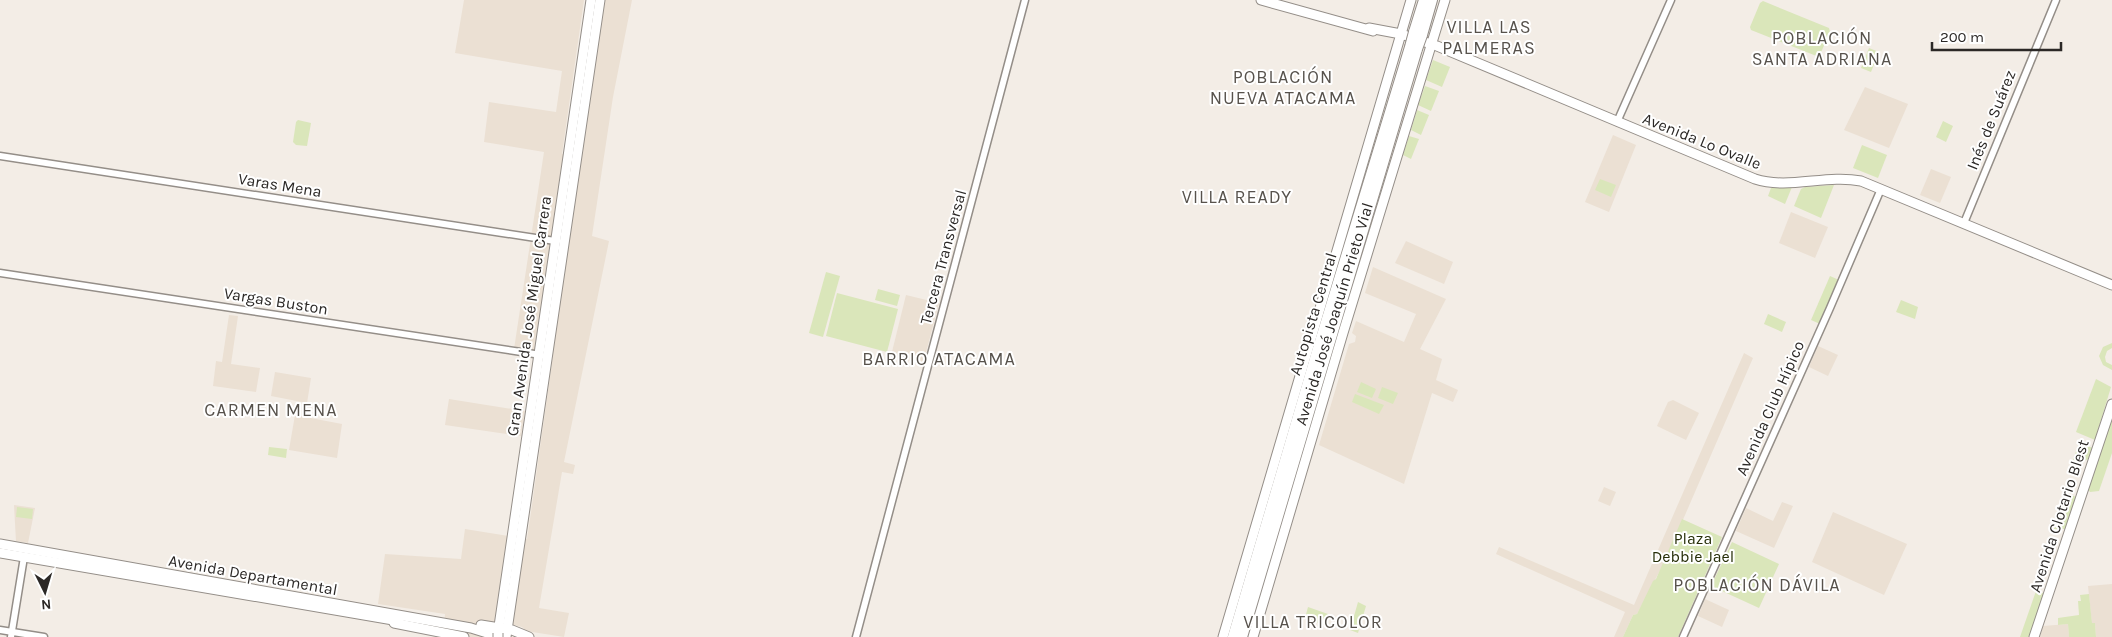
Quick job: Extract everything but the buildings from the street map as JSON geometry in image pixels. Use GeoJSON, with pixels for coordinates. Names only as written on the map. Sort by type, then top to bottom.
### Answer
{"type":"FeatureCollection","features":[{"type":"Feature","properties":{"kind":"highway","name":"Autopista Central"},"geometry":{"type":"LineString","coordinates":[[1244,634],[1418,34],[1424,0]]}},
{"type":"Feature","properties":{"kind":"highway","name":"Autopista Central"},"geometry":{"type":"LineString","coordinates":[[1418,34],[1432,0]]}},
{"type":"Feature","properties":{"kind":"highway","name":"Autopista Central"},"geometry":{"type":"LineString","coordinates":[[1233,637],[1317,351],[1414,48]]}},
{"type":"Feature","properties":{"kind":"highway"},"geometry":{"type":"LineString","coordinates":[[1228,637],[1240,613]]}},
{"type":"Feature","properties":{"kind":"main road","name":"Gran Avenida José Miguel Carrera"},"geometry":{"type":"LineString","coordinates":[[543,356],[555,241],[591,0]]}},
{"type":"Feature","properties":{"kind":"main road","name":"Gran Avenida José Miguel Carrera"},"geometry":{"type":"LineString","coordinates":[[502,634],[543,356],[563,251],[600,0]]}},
{"type":"Feature","properties":{"kind":"main road","name":"Avenida Lo Ovalle"},"geometry":{"type":"LineString","coordinates":[[1261,0],[1369,28],[1431,47],[1764,182],[1861,181],[2112,285]]}},
{"type":"Feature","properties":{"kind":"main road","name":"Avenida José Joaquín Prieto Vial"},"geometry":{"type":"LineString","coordinates":[[1222,637],[1411,0]]}},
{"type":"Feature","properties":{"kind":"main road","name":"Avenida José Joaquín Prieto Vial"},"geometry":{"type":"LineString","coordinates":[[1253,637],[1343,333],[1445,0]]}},
{"type":"Feature","properties":{"kind":"main road"},"geometry":{"type":"LineString","coordinates":[[574,118],[581,127]]}},
{"type":"Feature","properties":{"kind":"main road"},"geometry":{"type":"LineString","coordinates":[[555,241],[560,244],[563,251]]}},
{"type":"Feature","properties":{"kind":"main road","name":"Avenida Clotario Blest"},"geometry":{"type":"LineString","coordinates":[[2034,637],[2112,404]]}},
{"type":"Feature","properties":{"kind":"main road","name":"Avenida Departamental"},"geometry":{"type":"LineString","coordinates":[[0,544],[460,630],[486,637]]}},
{"type":"Feature","properties":{"kind":"main road"},"geometry":{"type":"LineString","coordinates":[[24,558],[27,552],[32,550]]}},
{"type":"Feature","properties":{"kind":"main road","name":"Avenida Departamental"},"geometry":{"type":"LineString","coordinates":[[0,553],[377,615]]}},
{"type":"Feature","properties":{"kind":"main road"},"geometry":{"type":"LineString","coordinates":[[377,615],[400,612],[502,634],[529,637]]}},
{"type":"Feature","properties":{"kind":"main road"},"geometry":{"type":"LineString","coordinates":[[377,615],[464,637]]}},
{"type":"Feature","properties":{"kind":"street","name":"Tercera Transversal"},"geometry":{"type":"LineString","coordinates":[[856,637],[1025,0]]}},
{"type":"Feature","properties":{"kind":"street"},"geometry":{"type":"LineString","coordinates":[[1617,122],[1671,0]]}},
{"type":"Feature","properties":{"kind":"street","name":"Inés de Suárez"},"geometry":{"type":"LineString","coordinates":[[1964,223],[2056,0]]}},
{"type":"Feature","properties":{"kind":"street","name":"Varas Mena"},"geometry":{"type":"LineString","coordinates":[[0,156],[555,241]]}},
{"type":"Feature","properties":{"kind":"street","name":"Avenida Club Hípico"},"geometry":{"type":"LineString","coordinates":[[1683,637],[1881,189]]}},
{"type":"Feature","properties":{"kind":"street","name":"Vargas Buston"},"geometry":{"type":"LineString","coordinates":[[0,273],[543,356]]}},
{"type":"Feature","properties":{"kind":"street"},"geometry":{"type":"LineString","coordinates":[[11,634],[24,558]]}},
{"type":"Feature","properties":{"kind":"street"},"geometry":{"type":"LineString","coordinates":[[0,630],[11,634],[44,637]]}},
{"type":"Feature","properties":{"kind":"shaded area"},"geometry":{"type":"Polygon","coordinates":[[[464,0],[584,0],[562,154],[581,156],[603,0],[632,0],[613,97],[592,236],[609,241],[564,462],[575,465],[573,474],[562,472],[539,608],[569,613],[564,637],[526,631],[522,627],[514,625],[512,637],[443,637],[445,614],[378,604],[385,554],[461,559],[465,529],[527,539],[531,512],[553,355],[514,349],[544,152],[484,142],[489,102],[556,112],[562,71],[455,53],[464,0]]]}},
{"type":"Feature","properties":{"kind":"shaded area"},"geometry":{"type":"Polygon","coordinates":[[[1865,87],[1908,104],[1889,148],[1844,130],[1865,87]]]}},
{"type":"Feature","properties":{"kind":"shaded area"},"geometry":{"type":"Polygon","coordinates":[[[1613,135],[1636,145],[1609,212],[1585,202],[1613,135]]]}},
{"type":"Feature","properties":{"kind":"shaded area"},"geometry":{"type":"Polygon","coordinates":[[[1931,169],[1951,177],[1940,203],[1920,195],[1931,169]]]}},
{"type":"Feature","properties":{"kind":"shaded area"},"geometry":{"type":"Polygon","coordinates":[[[1791,212],[1828,227],[1815,258],[1779,243],[1791,212]]]}},
{"type":"Feature","properties":{"kind":"shaded area"},"geometry":{"type":"Polygon","coordinates":[[[1406,241],[1453,262],[1444,284],[1395,263],[1406,241]]]}},
{"type":"Feature","properties":{"kind":"shaded area"},"geometry":{"type":"Polygon","coordinates":[[[1373,267],[1446,299],[1420,349],[1442,359],[1436,380],[1458,390],[1453,402],[1432,393],[1404,484],[1319,445],[1349,344],[1355,342],[1356,336],[1352,333],[1356,321],[1404,342],[1416,314],[1365,293],[1373,267]]]}},
{"type":"Feature","properties":{"kind":"shaded area"},"geometry":{"type":"Polygon","coordinates":[[[906,295],[939,303],[923,364],[891,356],[906,295]]]}},
{"type":"Feature","properties":{"kind":"shaded area"},"geometry":{"type":"Polygon","coordinates":[[[229,315],[238,316],[231,364],[260,368],[256,392],[213,386],[216,361],[222,362],[229,315]]]}},
{"type":"Feature","properties":{"kind":"shaded area"},"geometry":{"type":"Polygon","coordinates":[[[1818,346],[1838,355],[1828,376],[1809,367],[1818,346]]]}},
{"type":"Feature","properties":{"kind":"shaded area"},"geometry":{"type":"Polygon","coordinates":[[[1744,353],[1753,358],[1666,559],[1637,614],[1633,615],[1623,637],[1614,637],[1625,612],[1496,554],[1499,547],[1634,605],[1744,353]]]}},
{"type":"Feature","properties":{"kind":"shaded area"},"geometry":{"type":"Polygon","coordinates":[[[275,372],[311,378],[307,403],[271,396],[275,372]]]}},
{"type":"Feature","properties":{"kind":"shaded area"},"geometry":{"type":"Polygon","coordinates":[[[449,399],[525,411],[521,436],[445,425],[449,399]]]}},
{"type":"Feature","properties":{"kind":"shaded area"},"geometry":{"type":"Polygon","coordinates":[[[1673,400],[1699,413],[1686,440],[1657,426],[1668,402],[1673,400]]]}},
{"type":"Feature","properties":{"kind":"shaded area"},"geometry":{"type":"Polygon","coordinates":[[[295,415],[342,424],[337,458],[289,450],[295,415]]]}},
{"type":"Feature","properties":{"kind":"shaded area"},"geometry":{"type":"Polygon","coordinates":[[[1604,487],[1616,492],[1610,506],[1598,501],[1604,487]]]}},
{"type":"Feature","properties":{"kind":"shaded area"},"geometry":{"type":"Polygon","coordinates":[[[1782,502],[1793,506],[1774,548],[1736,531],[1746,508],[1773,521],[1782,502]]]}},
{"type":"Feature","properties":{"kind":"shaded area"},"geometry":{"type":"Polygon","coordinates":[[[14,505],[35,508],[28,543],[16,541],[14,505]]]}},
{"type":"Feature","properties":{"kind":"shaded area"},"geometry":{"type":"Polygon","coordinates":[[[1833,512],[1907,544],[1884,595],[1812,562],[1833,512]]]}},
{"type":"Feature","properties":{"kind":"shaded area"},"geometry":{"type":"Polygon","coordinates":[[[2112,584],[2112,637],[2096,637],[2095,624],[2092,624],[2088,586],[2112,584]]]}},
{"type":"Feature","properties":{"kind":"shaded area"},"geometry":{"type":"Polygon","coordinates":[[[1705,599],[1729,610],[1722,627],[1698,616],[1705,599]]]}},
{"type":"Feature","properties":{"kind":"shaded area"},"geometry":{"type":"Polygon","coordinates":[[[2068,624],[2069,637],[2040,637],[2043,626],[2068,624]]]}},
{"type":"Feature","properties":{"kind":"green space"},"geometry":{"type":"Polygon","coordinates":[[[1763,1],[1829,28],[1830,32],[1819,57],[1751,30],[1750,27],[1760,3],[1763,1]]]}},
{"type":"Feature","properties":{"kind":"green space"},"geometry":{"type":"Polygon","coordinates":[[[1869,48],[1879,52],[1871,72],[1861,68],[1869,48]]]}},
{"type":"Feature","properties":{"kind":"green space"},"geometry":{"type":"Polygon","coordinates":[[[1433,60],[1450,67],[1442,87],[1426,80],[1433,60]]]}},
{"type":"Feature","properties":{"kind":"green space"},"geometry":{"type":"Polygon","coordinates":[[[1425,86],[1439,91],[1431,111],[1418,105],[1425,86]]]}},
{"type":"Feature","properties":{"kind":"green space"},"geometry":{"type":"Polygon","coordinates":[[[1417,110],[1429,115],[1421,135],[1411,130],[1417,110]]]}},
{"type":"Feature","properties":{"kind":"green space"},"geometry":{"type":"Polygon","coordinates":[[[298,120],[311,123],[307,146],[296,145],[293,142],[296,122],[298,120]]]}},
{"type":"Feature","properties":{"kind":"green space"},"geometry":{"type":"Polygon","coordinates":[[[1943,121],[1953,126],[1946,142],[1936,137],[1943,121]]]}},
{"type":"Feature","properties":{"kind":"green space"},"geometry":{"type":"Polygon","coordinates":[[[1409,136],[1419,139],[1411,159],[1403,155],[1409,136]]]}},
{"type":"Feature","properties":{"kind":"green space"},"geometry":{"type":"Polygon","coordinates":[[[1862,145],[1887,155],[1878,178],[1853,168],[1862,145]]]}},
{"type":"Feature","properties":{"kind":"green space"},"geometry":{"type":"Polygon","coordinates":[[[1600,179],[1616,185],[1611,197],[1595,190],[1600,179]]]}},
{"type":"Feature","properties":{"kind":"green space"},"geometry":{"type":"Polygon","coordinates":[[[1834,185],[1821,218],[1794,206],[1801,189],[1805,187],[1834,185]]]}},
{"type":"Feature","properties":{"kind":"green space"},"geometry":{"type":"Polygon","coordinates":[[[1792,187],[1785,204],[1768,196],[1771,188],[1792,187]]]}},
{"type":"Feature","properties":{"kind":"green space"},"geometry":{"type":"Polygon","coordinates":[[[826,272],[840,276],[823,337],[809,333],[826,272]]]}},
{"type":"Feature","properties":{"kind":"green space"},"geometry":{"type":"Polygon","coordinates":[[[1830,276],[1839,280],[1820,324],[1811,320],[1830,276]]]}},
{"type":"Feature","properties":{"kind":"green space"},"geometry":{"type":"Polygon","coordinates":[[[878,289],[900,295],[897,306],[875,300],[878,289]]]}},
{"type":"Feature","properties":{"kind":"green space"},"geometry":{"type":"Polygon","coordinates":[[[837,293],[898,309],[887,352],[826,336],[837,293]]]}},
{"type":"Feature","properties":{"kind":"green space"},"geometry":{"type":"Polygon","coordinates":[[[1901,300],[1918,307],[1915,319],[1896,312],[1901,300]]]}},
{"type":"Feature","properties":{"kind":"green space"},"geometry":{"type":"Polygon","coordinates":[[[1768,314],[1786,322],[1782,332],[1764,324],[1768,314]]]}},
{"type":"Feature","properties":{"kind":"green space"},"geometry":{"type":"Polygon","coordinates":[[[2112,343],[2112,348],[2107,351],[2105,357],[2106,362],[2112,365],[2112,370],[2103,365],[2099,356],[2103,347],[2112,343]]]}},
{"type":"Feature","properties":{"kind":"green space"},"geometry":{"type":"Polygon","coordinates":[[[2096,379],[2111,387],[2095,440],[2076,432],[2096,379]]]}},
{"type":"Feature","properties":{"kind":"green space"},"geometry":{"type":"Polygon","coordinates":[[[1361,382],[1376,389],[1372,398],[1357,392],[1361,382]]]}},
{"type":"Feature","properties":{"kind":"green space"},"geometry":{"type":"Polygon","coordinates":[[[1382,387],[1398,393],[1393,404],[1378,398],[1382,387]]]}},
{"type":"Feature","properties":{"kind":"green space"},"geometry":{"type":"Polygon","coordinates":[[[1355,394],[1384,405],[1379,414],[1352,402],[1355,394]]]}},
{"type":"Feature","properties":{"kind":"green space"},"geometry":{"type":"Polygon","coordinates":[[[2112,416],[2112,453],[2099,491],[2090,492],[2088,489],[2112,416]]]}},
{"type":"Feature","properties":{"kind":"green space"},"geometry":{"type":"Polygon","coordinates":[[[2079,443],[2093,448],[2091,458],[2076,464],[2072,463],[2079,443]]]}},
{"type":"Feature","properties":{"kind":"green space"},"geometry":{"type":"Polygon","coordinates":[[[269,447],[287,449],[286,458],[268,455],[269,447]]]}},
{"type":"Feature","properties":{"kind":"green space"},"geometry":{"type":"Polygon","coordinates":[[[2067,493],[2076,497],[2065,529],[2054,529],[2067,493]]]}},
{"type":"Feature","properties":{"kind":"green space"},"geometry":{"type":"Polygon","coordinates":[[[17,507],[33,509],[32,519],[16,517],[17,507]]]}},
{"type":"Feature","properties":{"kind":"green space","name":"Plaza Debbie Jael"},"geometry":{"type":"Polygon","coordinates":[[[1682,519],[1722,537],[1678,637],[1623,637],[1633,615],[1637,614],[1653,581],[1656,579],[1682,519]]]}},
{"type":"Feature","properties":{"kind":"green space"},"geometry":{"type":"Polygon","coordinates":[[[1732,542],[1779,564],[1759,608],[1711,586],[1732,542]]]}},
{"type":"Feature","properties":{"kind":"green space"},"geometry":{"type":"Polygon","coordinates":[[[2036,591],[2046,594],[2031,637],[2020,637],[2036,591]]]}},
{"type":"Feature","properties":{"kind":"green space"},"geometry":{"type":"Polygon","coordinates":[[[2089,594],[2092,623],[2095,623],[2096,637],[2069,637],[2068,624],[2058,625],[2058,618],[2079,615],[2078,601],[2081,601],[2080,595],[2089,594]]]}},
{"type":"Feature","properties":{"kind":"green space"},"geometry":{"type":"Polygon","coordinates":[[[1358,602],[1366,606],[1358,633],[1350,630],[1358,602]]]}},
{"type":"Feature","properties":{"kind":"green space"},"geometry":{"type":"Polygon","coordinates":[[[1308,607],[1328,614],[1324,625],[1305,618],[1308,607]]]}},
{"type":"Feature","properties":{"kind":"district","name":"VILLA LAS PALMERAS"},"geometry":{"type":"Point","coordinates":[1489,37]}},
{"type":"Feature","properties":{"kind":"district","name":"POBLACIÓN SANTA ADRIANA"},"geometry":{"type":"Point","coordinates":[1822,48]}},
{"type":"Feature","properties":{"kind":"district","name":"POBLACIÓN NUEVA ATACAMA"},"geometry":{"type":"Point","coordinates":[1283,87]}},
{"type":"Feature","properties":{"kind":"district","name":"VILLA READY"},"geometry":{"type":"Point","coordinates":[1237,197]}},
{"type":"Feature","properties":{"kind":"district","name":"BARRIO ATACAMA"},"geometry":{"type":"Point","coordinates":[939,359]}},
{"type":"Feature","properties":{"kind":"district","name":"CARMEN MENA"},"geometry":{"type":"Point","coordinates":[271,410]}},
{"type":"Feature","properties":{"kind":"district","name":"POBLACIÓN DÁVILA"},"geometry":{"type":"Point","coordinates":[1757,585]}},
{"type":"Feature","properties":{"kind":"district","name":"VILLA TRICOLOR"},"geometry":{"type":"Point","coordinates":[1313,622]}}]}
